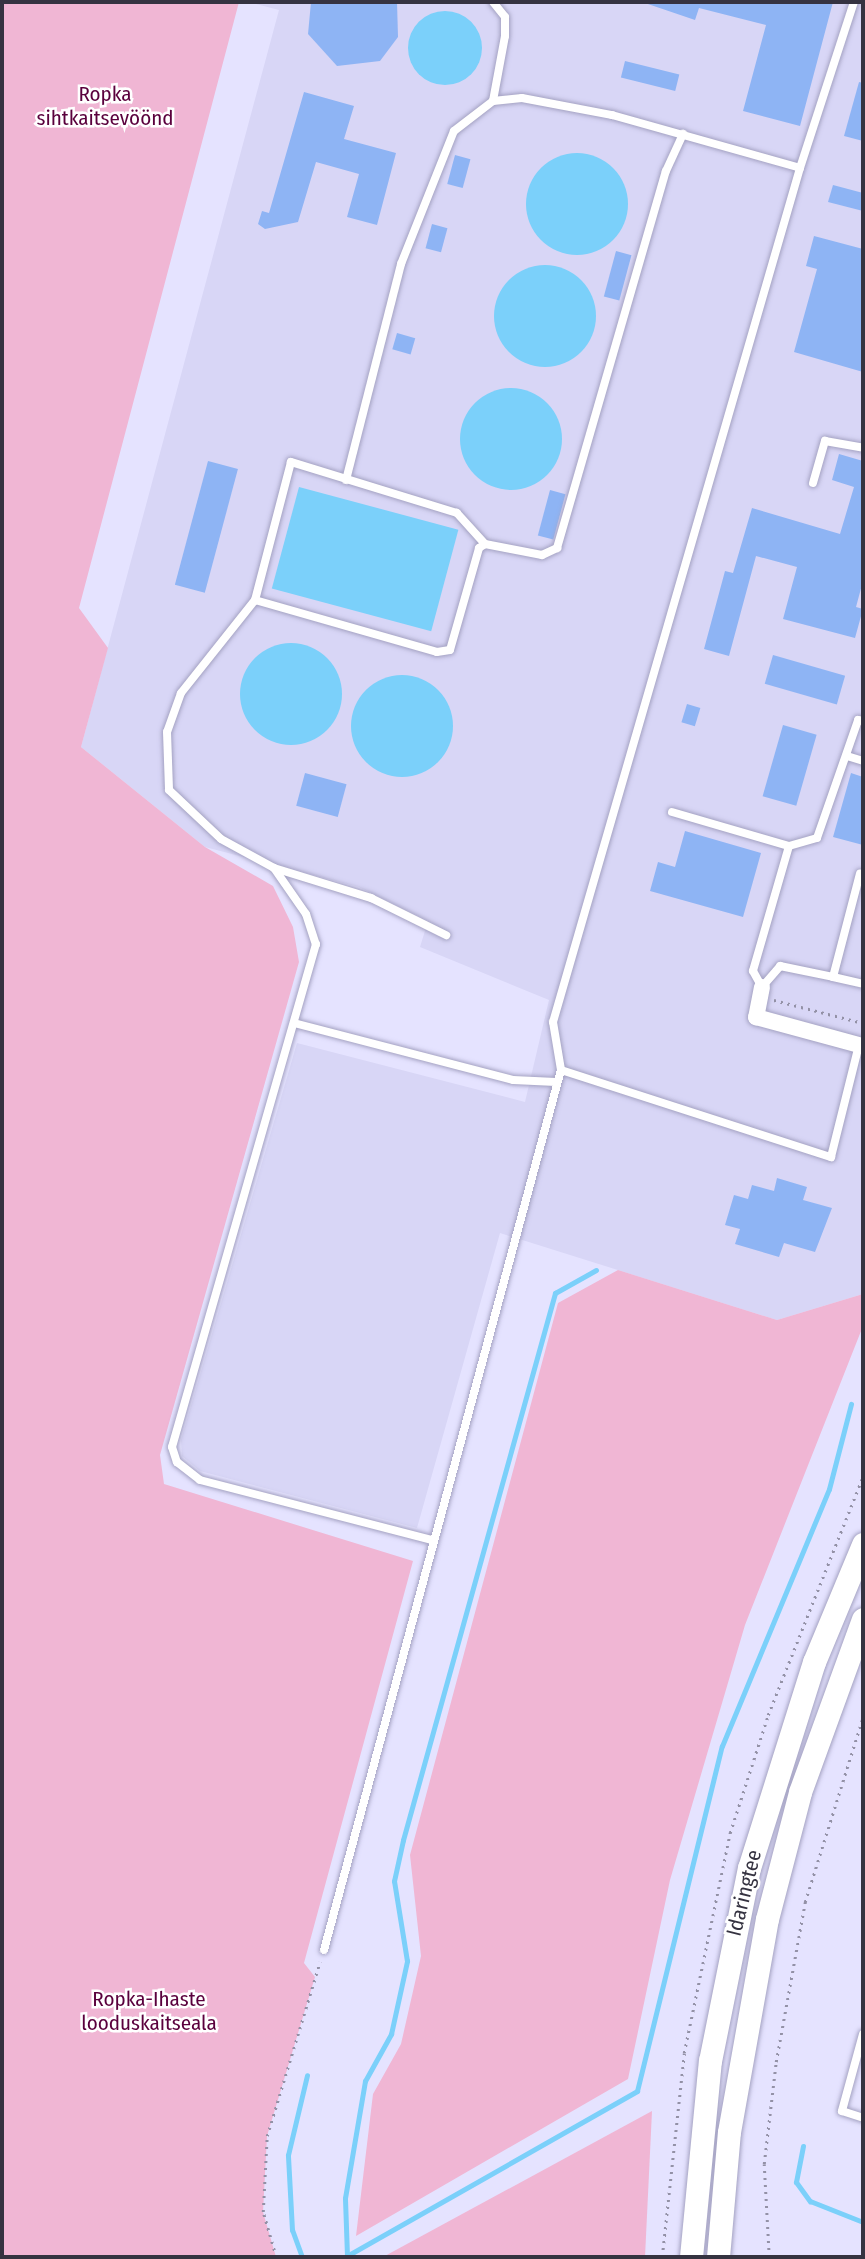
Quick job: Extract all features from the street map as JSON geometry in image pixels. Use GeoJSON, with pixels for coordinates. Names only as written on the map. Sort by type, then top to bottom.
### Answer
{"type":"FeatureCollection","features":[{"type":"Feature","properties":{"kind":"main road","name":"Idaringtee"},"geometry":{"type":"LineString","coordinates":[[691,2257],[710,2061],[749,1868],[814,1662],[863,1544]]}},
{"type":"Feature","properties":{"kind":"main road","name":"Idaringtee"},"geometry":{"type":"LineString","coordinates":[[718,2257],[729,2132],[767,1919],[800,1792],[863,1619]]}},
{"type":"Feature","properties":{"kind":"street"},"geometry":{"type":"LineString","coordinates":[[762,991],[756,1017],[861,1046]]}},
{"type":"Feature","properties":{"kind":"lane"},"geometry":{"type":"LineString","coordinates":[[493,2],[505,17],[505,36],[493,101]]}},
{"type":"Feature","properties":{"kind":"lane"},"geometry":{"type":"LineString","coordinates":[[324,1950],[432,1540],[561,1070],[553,1022],[800,168],[854,2]]}},
{"type":"Feature","properties":{"kind":"lane"},"geometry":{"type":"LineString","coordinates":[[346,480],[401,264],[454,131],[493,101],[522,98],[683,134],[800,168]]}},
{"type":"Feature","properties":{"kind":"lane"},"geometry":{"type":"LineString","coordinates":[[446,935],[371,898],[274,868],[186,810],[169,790],[163,766],[166,733],[181,694],[255,600],[291,462],[457,513],[485,544],[542,555],[557,548],[666,171],[683,134]]}},
{"type":"Feature","properties":{"kind":"lane"},"geometry":{"type":"LineString","coordinates":[[813,483],[825,441],[863,448]]}},
{"type":"Feature","properties":{"kind":"lane"},"geometry":{"type":"LineString","coordinates":[[255,600],[437,652],[450,649],[485,544]]}},
{"type":"Feature","properties":{"kind":"lane"},"geometry":{"type":"LineString","coordinates":[[672,812],[789,846],[817,838],[858,720],[863,721]]}},
{"type":"Feature","properties":{"kind":"lane"},"geometry":{"type":"LineString","coordinates":[[847,756],[863,761]]}},
{"type":"Feature","properties":{"kind":"lane"},"geometry":{"type":"LineString","coordinates":[[762,991],[753,971],[789,846]]}},
{"type":"Feature","properties":{"kind":"lane"},"geometry":{"type":"LineString","coordinates":[[274,868],[314,932],[294,1023],[172,1447],[177,1462],[200,1480],[432,1540]]}},
{"type":"Feature","properties":{"kind":"lane"},"geometry":{"type":"LineString","coordinates":[[833,977],[860,873]]}},
{"type":"Feature","properties":{"kind":"lane"},"geometry":{"type":"LineString","coordinates":[[762,991],[780,966],[863,984]]}},
{"type":"Feature","properties":{"kind":"lane"},"geometry":{"type":"LineString","coordinates":[[294,1023],[513,1080],[556,1082]]}},
{"type":"Feature","properties":{"kind":"lane"},"geometry":{"type":"LineString","coordinates":[[561,1070],[831,1157],[861,1046]]}},
{"type":"Feature","properties":{"kind":"lane"},"geometry":{"type":"LineString","coordinates":[[863,2035],[842,2112],[863,2118]]}},
{"type":"Feature","properties":{"kind":"path"},"geometry":{"type":"LineString","coordinates":[[762,991],[863,1023]]}},
{"type":"Feature","properties":{"kind":"path"},"geometry":{"type":"LineString","coordinates":[[769,2257],[764,2164],[776,2062],[805,1902],[863,1717]]}},
{"type":"Feature","properties":{"kind":"path"},"geometry":{"type":"LineString","coordinates":[[276,2257],[263,2212],[267,2136],[324,1950]]}},
{"type":"Feature","properties":{"kind":"shaded area"},"geometry":{"type":"Polygon","coordinates":[[[248,2],[863,2],[863,1294],[777,1320],[500,1233],[417,1528],[200,1471],[182,1456],[181,1440],[297,1043],[525,1102],[549,1000],[420,947],[428,921],[359,887],[205,847],[81,747],[279,10],[248,2]]]}},
{"type":"Feature","properties":{"kind":"green space"},"geometry":{"type":"Polygon","coordinates":[[[2,2],[239,2],[79,608],[108,648],[81,747],[205,847],[273,886],[293,927],[299,962],[160,1455],[164,1484],[413,1561],[304,1963],[315,1977],[267,2136],[263,2212],[276,2257],[2,2257],[2,2]]]}},
{"type":"Feature","properties":{"kind":"green space"},"geometry":{"type":"Polygon","coordinates":[[[618,1270],[777,1320],[863,1294],[863,1326],[745,1625],[670,1880],[628,2079],[356,2236],[373,2094],[401,2044],[421,1956],[410,1855],[558,1303],[618,1270]]]}},
{"type":"Feature","properties":{"kind":"green space"},"geometry":{"type":"Polygon","coordinates":[[[652,2111],[645,2257],[383,2257],[652,2111]]]}},
{"type":"Feature","properties":{"kind":"water"},"geometry":{"type":"Polygon","coordinates":[[[438,11],[452,11],[466,17],[476,27],[482,48],[480,62],[466,79],[452,85],[438,85],[424,79],[414,69],[408,55],[408,41],[414,27],[424,17],[438,11]]]}},
{"type":"Feature","properties":{"kind":"water"},"geometry":{"type":"Polygon","coordinates":[[[577,153],[597,157],[613,168],[624,184],[628,204],[624,224],[613,240],[597,251],[577,255],[557,251],[541,240],[530,224],[526,204],[530,184],[541,168],[557,157],[577,153]]]}},
{"type":"Feature","properties":{"kind":"water"},"geometry":{"type":"Polygon","coordinates":[[[545,265],[574,273],[588,287],[596,316],[588,345],[574,359],[545,367],[516,359],[502,345],[494,316],[502,287],[516,273],[545,265]]]}},
{"type":"Feature","properties":{"kind":"water"},"geometry":{"type":"Polygon","coordinates":[[[511,388],[540,396],[554,410],[562,439],[554,468],[540,482],[511,490],[482,482],[468,468],[460,439],[468,410],[482,396],[511,388]]]}},
{"type":"Feature","properties":{"kind":"water"},"geometry":{"type":"Polygon","coordinates":[[[299,487],[458,530],[431,631],[272,588],[299,487]]]}},
{"type":"Feature","properties":{"kind":"water"},"geometry":{"type":"Polygon","coordinates":[[[291,643],[320,651],[334,665],[342,694],[334,723],[320,737],[291,745],[262,737],[248,723],[240,694],[248,665],[262,651],[291,643]]]}},
{"type":"Feature","properties":{"kind":"water"},"geometry":{"type":"Polygon","coordinates":[[[402,675],[431,683],[445,697],[453,726],[445,755],[431,769],[402,777],[373,769],[359,755],[351,726],[359,697],[373,683],[402,675]]]}},
{"type":"Feature","properties":{"kind":"building"},"geometry":{"type":"Polygon","coordinates":[[[311,2],[397,2],[398,37],[380,61],[337,66],[308,34],[311,2]]]}},
{"type":"Feature","properties":{"kind":"building"},"geometry":{"type":"Polygon","coordinates":[[[642,2],[833,2],[800,126],[743,111],[766,25],[699,8],[695,20],[642,2]]]}},
{"type":"Feature","properties":{"kind":"building"},"geometry":{"type":"Polygon","coordinates":[[[625,61],[679,75],[675,91],[621,77],[625,61]]]}},
{"type":"Feature","properties":{"kind":"building"},"geometry":{"type":"Polygon","coordinates":[[[859,82],[863,83],[863,141],[844,136],[859,82]]]}},
{"type":"Feature","properties":{"kind":"building"},"geometry":{"type":"Polygon","coordinates":[[[304,92],[354,106],[344,139],[396,153],[377,225],[347,217],[359,174],[316,162],[298,222],[265,229],[258,224],[262,211],[269,213],[304,92]]]}},
{"type":"Feature","properties":{"kind":"building"},"geometry":{"type":"Polygon","coordinates":[[[455,155],[470,159],[463,188],[447,184],[455,155]]]}},
{"type":"Feature","properties":{"kind":"building"},"geometry":{"type":"Polygon","coordinates":[[[833,185],[863,193],[863,211],[828,202],[833,185]]]}},
{"type":"Feature","properties":{"kind":"building"},"geometry":{"type":"Polygon","coordinates":[[[432,224],[447,228],[441,252],[426,248],[432,224]]]}},
{"type":"Feature","properties":{"kind":"building"},"geometry":{"type":"Polygon","coordinates":[[[814,236],[863,249],[863,372],[794,352],[817,269],[806,266],[814,236]]]}},
{"type":"Feature","properties":{"kind":"building"},"geometry":{"type":"Polygon","coordinates":[[[616,251],[631,255],[619,301],[604,296],[616,251]]]}},
{"type":"Feature","properties":{"kind":"building"},"geometry":{"type":"Polygon","coordinates":[[[397,333],[415,338],[411,355],[392,349],[397,333]]]}},
{"type":"Feature","properties":{"kind":"building"},"geometry":{"type":"Polygon","coordinates":[[[839,454],[863,461],[863,581],[856,607],[863,609],[855,638],[783,619],[797,567],[756,556],[729,656],[704,649],[725,571],[733,573],[752,508],[840,534],[854,487],[832,480],[839,454]]]}},
{"type":"Feature","properties":{"kind":"building"},"geometry":{"type":"Polygon","coordinates":[[[208,461],[238,469],[205,593],[175,585],[208,461]]]}},
{"type":"Feature","properties":{"kind":"building"},"geometry":{"type":"Polygon","coordinates":[[[550,490],[565,494],[553,540],[538,535],[550,490]]]}},
{"type":"Feature","properties":{"kind":"building"},"geometry":{"type":"Polygon","coordinates":[[[773,655],[845,676],[837,705],[765,684],[773,655]]]}},
{"type":"Feature","properties":{"kind":"building"},"geometry":{"type":"Polygon","coordinates":[[[687,704],[700,708],[695,726],[681,722],[687,704]]]}},
{"type":"Feature","properties":{"kind":"building"},"geometry":{"type":"Polygon","coordinates":[[[783,725],[817,735],[796,806],[763,796],[783,725]]]}},
{"type":"Feature","properties":{"kind":"building"},"geometry":{"type":"Polygon","coordinates":[[[305,773],[347,784],[338,817],[296,806],[305,773]]]}},
{"type":"Feature","properties":{"kind":"building"},"geometry":{"type":"Polygon","coordinates":[[[851,773],[863,777],[863,845],[833,837],[851,773]]]}},
{"type":"Feature","properties":{"kind":"building"},"geometry":{"type":"Polygon","coordinates":[[[685,831],[761,853],[743,917],[650,891],[658,862],[675,867],[685,831]]]}},
{"type":"Feature","properties":{"kind":"building"},"geometry":{"type":"Polygon","coordinates":[[[777,1178],[807,1187],[803,1200],[832,1208],[815,1252],[784,1243],[779,1257],[735,1244],[740,1229],[725,1225],[734,1195],[748,1199],[752,1185],[774,1191],[777,1178]]]}},
{"type":"Feature","properties":{"kind":"waterway"},"geometry":{"type":"LineString","coordinates":[[347,2256],[345,2198],[365,2081],[391,2034],[407,1961],[394,1881],[403,1840],[555,1293],[596,1270]]}},
{"type":"Feature","properties":{"kind":"waterway"},"geometry":{"type":"LineString","coordinates":[[345,2257],[637,2091],[722,1746],[829,1489],[851,1404]]}},
{"type":"Feature","properties":{"kind":"waterway"},"geometry":{"type":"LineString","coordinates":[[302,2257],[292,2230],[288,2155],[307,2075]]}},
{"type":"Feature","properties":{"kind":"waterway"},"geometry":{"type":"LineString","coordinates":[[803,2146],[796,2182],[810,2201],[863,2222]]}},
{"type":"Feature","properties":{"kind":"park label","name":"Ropka sihtkaitsevöönd"},"geometry":{"type":"Point","coordinates":[105,106]}},
{"type":"Feature","properties":{"kind":"park label","name":"Ropka-Ihaste looduskaitseala"},"geometry":{"type":"Point","coordinates":[149,2011]}}]}
